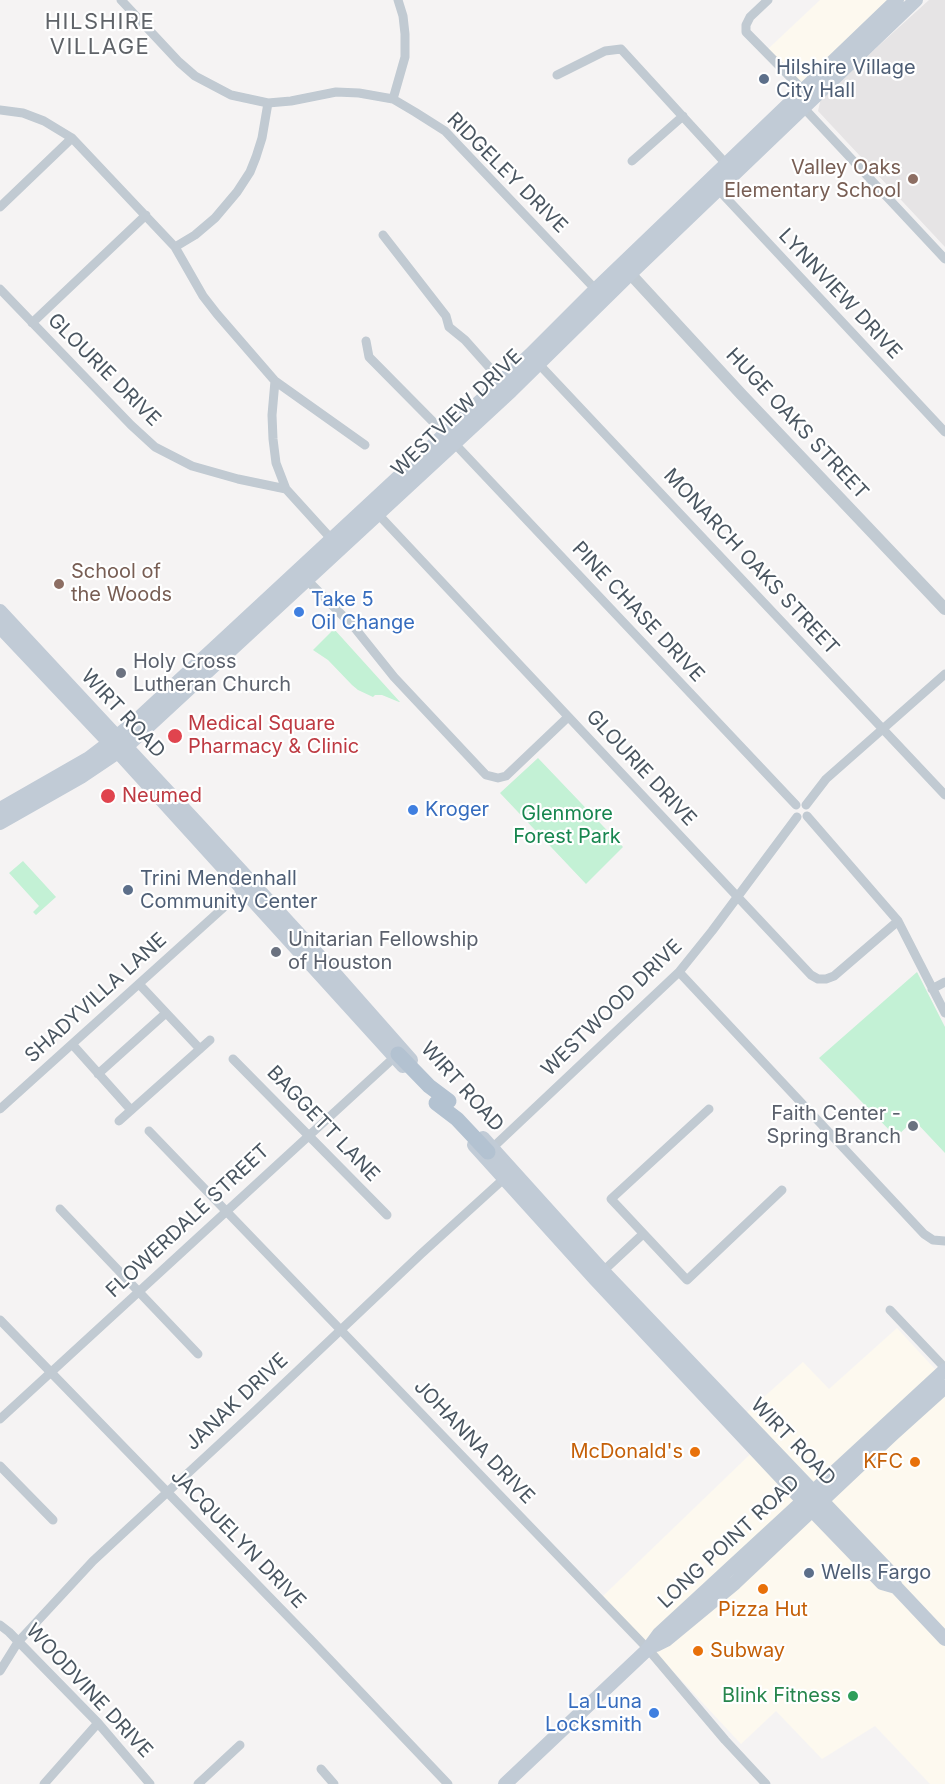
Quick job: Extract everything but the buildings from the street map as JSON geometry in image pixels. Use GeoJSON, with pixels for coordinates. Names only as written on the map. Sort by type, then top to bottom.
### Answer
{"type":"FeatureCollection","features":[{"type":"Feature","properties":{"kind":"main road","name":"WESTVIEW DRIVE"},"geometry":{"type":"LineString","coordinates":[[803,99],[897,0]]}},
{"type":"Feature","properties":{"kind":"main road","name":"WESTVIEW DRIVE"},"geometry":{"type":"LineString","coordinates":[[0,809],[17,805],[81,777],[507,386],[803,99],[916,0]]}},
{"type":"Feature","properties":{"kind":"main road","name":"WIRT ROAD"},"geometry":{"type":"LineString","coordinates":[[0,611],[243,890],[398,1054]]}},
{"type":"Feature","properties":{"kind":"main road","name":"WIRT ROAD"},"geometry":{"type":"LineString","coordinates":[[0,627],[118,744],[322,959],[398,1054]]}},
{"type":"Feature","properties":{"kind":"main road","name":"WESTVIEW DRIVE"},"geometry":{"type":"LineString","coordinates":[[0,823],[17,805]]}},
{"type":"Feature","properties":{"kind":"main road"},"geometry":{"type":"LineString","coordinates":[[398,1054],[488,1152]]}},
{"type":"Feature","properties":{"kind":"main road","name":"WIRT ROAD"},"geometry":{"type":"LineString","coordinates":[[488,1152],[599,1275],[812,1501],[890,1572],[896,1587],[945,1638]]}},
{"type":"Feature","properties":{"kind":"main road","name":"LONG POINT ROAD"},"geometry":{"type":"LineString","coordinates":[[812,1501],[945,1369]]}},
{"type":"Feature","properties":{"kind":"main road","name":"LONG POINT ROAD"},"geometry":{"type":"LineString","coordinates":[[505,1784],[648,1649],[659,1634],[945,1387]]}},
{"type":"Feature","properties":{"kind":"street","name":"RIDGELEY DRIVE"},"geometry":{"type":"LineString","coordinates":[[121,0],[195,76],[231,95],[267,103],[291,101],[336,92],[359,93],[393,99],[416,111],[445,131],[600,294]]}},
{"type":"Feature","properties":{"kind":"street"},"geometry":{"type":"LineString","coordinates":[[393,99],[405,57],[406,39],[398,0]]}},
{"type":"Feature","properties":{"kind":"street"},"geometry":{"type":"LineString","coordinates":[[768,0],[750,17],[746,25],[746,32],[945,259]]}},
{"type":"Feature","properties":{"kind":"street"},"geometry":{"type":"LineString","coordinates":[[557,75],[605,51],[621,49],[731,168]]}},
{"type":"Feature","properties":{"kind":"street"},"geometry":{"type":"LineString","coordinates":[[175,247],[195,235],[215,218],[250,172],[262,138],[267,103]]}},
{"type":"Feature","properties":{"kind":"street"},"geometry":{"type":"LineString","coordinates":[[0,110],[23,113],[44,121],[72,138],[175,247],[203,296],[275,381],[365,445]]}},
{"type":"Feature","properties":{"kind":"street"},"geometry":{"type":"LineString","coordinates":[[632,162],[683,116]]}},
{"type":"Feature","properties":{"kind":"street"},"geometry":{"type":"LineString","coordinates":[[0,207],[72,138]]}},
{"type":"Feature","properties":{"kind":"street","name":"LYNNVIEW DRIVE"},"geometry":{"type":"LineString","coordinates":[[714,185],[945,432]]}},
{"type":"Feature","properties":{"kind":"street"},"geometry":{"type":"LineString","coordinates":[[32,323],[146,215]]}},
{"type":"Feature","properties":{"kind":"street"},"geometry":{"type":"LineString","coordinates":[[383,235],[446,316],[449,327],[465,340],[507,386]]}},
{"type":"Feature","properties":{"kind":"street","name":"HUGE OAKS STREET"},"geometry":{"type":"LineString","coordinates":[[626,269],[945,609]]}},
{"type":"Feature","properties":{"kind":"street","name":"GLOURIE DRIVE"},"geometry":{"type":"LineString","coordinates":[[0,289],[155,447],[192,466],[286,489]]}},
{"type":"Feature","properties":{"kind":"street","name":"PINE CHASE DRIVE"},"geometry":{"type":"LineString","coordinates":[[366,341],[369,357],[801,805]]}},
{"type":"Feature","properties":{"kind":"street","name":"MONARCH OAKS STREET"},"geometry":{"type":"LineString","coordinates":[[534,359],[945,795]]}},
{"type":"Feature","properties":{"kind":"street"},"geometry":{"type":"LineString","coordinates":[[275,381],[272,415],[276,463],[286,489],[336,545]]}},
{"type":"Feature","properties":{"kind":"street","name":"GLOURIE DRIVE"},"geometry":{"type":"LineString","coordinates":[[374,510],[803,968],[818,979],[834,976],[898,921]]}},
{"type":"Feature","properties":{"kind":"street"},"geometry":{"type":"LineString","coordinates":[[303,575],[354,627],[394,677],[486,775],[498,778],[506,776],[568,717]]}},
{"type":"Feature","properties":{"kind":"street"},"geometry":{"type":"LineString","coordinates":[[945,674],[826,779],[793,813],[802,817],[898,921],[945,1013]]}},
{"type":"Feature","properties":{"kind":"street","name":"WESTWOOD DRIVE"},"geometry":{"type":"LineString","coordinates":[[488,1152],[679,972],[737,896],[802,817]]}},
{"type":"Feature","properties":{"kind":"street","name":"SHADYVILLA LANE"},"geometry":{"type":"LineString","coordinates":[[0,1109],[243,890]]}},
{"type":"Feature","properties":{"kind":"street"},"geometry":{"type":"LineString","coordinates":[[679,972],[924,1234],[933,1240],[945,1241]]}},
{"type":"Feature","properties":{"kind":"street"},"geometry":{"type":"LineString","coordinates":[[932,989],[945,982]]}},
{"type":"Feature","properties":{"kind":"street"},"geometry":{"type":"LineString","coordinates":[[139,984],[200,1049]]}},
{"type":"Feature","properties":{"kind":"street"},"geometry":{"type":"LineString","coordinates":[[98,1074],[166,1013]]}},
{"type":"Feature","properties":{"kind":"street"},"geometry":{"type":"LineString","coordinates":[[119,1121],[210,1040]]}},
{"type":"Feature","properties":{"kind":"street"},"geometry":{"type":"LineString","coordinates":[[72,1044],[131,1110]]}},
{"type":"Feature","properties":{"kind":"street","name":"FLOWERDALE STREET"},"geometry":{"type":"LineString","coordinates":[[0,1419],[398,1054]]}},
{"type":"Feature","properties":{"kind":"street","name":"BAGGETT LANE"},"geometry":{"type":"LineString","coordinates":[[233,1059],[387,1215]]}},
{"type":"Feature","properties":{"kind":"street"},"geometry":{"type":"LineString","coordinates":[[709,1109],[611,1199],[687,1280],[782,1190]]}},
{"type":"Feature","properties":{"kind":"street","name":"JOHANNA DRIVE"},"geometry":{"type":"LineString","coordinates":[[149,1131],[648,1649],[725,1740],[766,1784]]}},
{"type":"Feature","properties":{"kind":"street","name":"JANAK DRIVE"},"geometry":{"type":"LineString","coordinates":[[0,1671],[18,1642],[93,1561],[508,1175]]}},
{"type":"Feature","properties":{"kind":"street"},"geometry":{"type":"LineString","coordinates":[[60,1209],[198,1354]]}},
{"type":"Feature","properties":{"kind":"street"},"geometry":{"type":"LineString","coordinates":[[599,1275],[643,1234]]}},
{"type":"Feature","properties":{"kind":"street"},"geometry":{"type":"LineString","coordinates":[[890,1310],[945,1369]]}},
{"type":"Feature","properties":{"kind":"street","name":"JACQUELYN DRIVE"},"geometry":{"type":"LineString","coordinates":[[0,1320],[448,1784]]}},
{"type":"Feature","properties":{"kind":"street"},"geometry":{"type":"LineString","coordinates":[[0,1466],[53,1520]]}},
{"type":"Feature","properties":{"kind":"street","name":"WOODVINE DRIVE"},"geometry":{"type":"LineString","coordinates":[[0,1625],[98,1723],[150,1784]]}},
{"type":"Feature","properties":{"kind":"street"},"geometry":{"type":"LineString","coordinates":[[44,1784],[98,1723]]}},
{"type":"Feature","properties":{"kind":"street"},"geometry":{"type":"LineString","coordinates":[[198,1784],[240,1745]]}},
{"type":"Feature","properties":{"kind":"street"},"geometry":{"type":"LineString","coordinates":[[321,1769],[334,1784]]}},
{"type":"Feature","properties":{"kind":"shaded area"},"geometry":{"type":"Polygon","coordinates":[[[820,0],[891,0],[802,85],[768,49],[820,0]]]}},
{"type":"Feature","properties":{"kind":"shaded area","name":"Valley Oaks Elementary School"},"geometry":{"type":"Polygon","coordinates":[[[929,0],[945,0],[945,247],[818,111],[821,98],[929,0]]]}},
{"type":"Feature","properties":{"kind":"shaded area"},"geometry":{"type":"Polygon","coordinates":[[[897,1328],[945,1380],[945,1784],[930,1784],[875,1726],[822,1759],[776,1711],[741,1744],[603,1596],[767,1438],[746,1413],[803,1362],[829,1389],[897,1328]]]}},
{"type":"Feature","properties":{"kind":"green space"},"geometry":{"type":"Polygon","coordinates":[[[334,629],[400,702],[382,695],[373,697],[358,690],[328,660],[313,650],[334,629]]]}},
{"type":"Feature","properties":{"kind":"green space","name":"Glenmore Forest Park"},"geometry":{"type":"Polygon","coordinates":[[[538,758],[623,847],[586,884],[500,793],[538,758]]]}},
{"type":"Feature","properties":{"kind":"green space"},"geometry":{"type":"Polygon","coordinates":[[[23,861],[56,897],[36,915],[33,912],[39,906],[9,873],[23,861]]]}},
{"type":"Feature","properties":{"kind":"green space","name":"Faith Center - Spring Branch"},"geometry":{"type":"Polygon","coordinates":[[[917,972],[945,1027],[945,1153],[914,1120],[896,1137],[819,1058],[917,972]]]}},
{"type":"Feature","properties":{"kind":"place","name":"Hilshire Village City Hall"},"geometry":{"type":"Point","coordinates":[764,79]}},
{"type":"Feature","properties":{"kind":"place","name":"Valley Oaks Elementary School"},"geometry":{"type":"Point","coordinates":[913,179]}},
{"type":"Feature","properties":{"kind":"place","name":"School of the Woods"},"geometry":{"type":"Point","coordinates":[59,584]}},
{"type":"Feature","properties":{"kind":"place","name":"Take 5 Oil Change"},"geometry":{"type":"Point","coordinates":[299,612]}},
{"type":"Feature","properties":{"kind":"place","name":"Holy Cross Lutheran Church"},"geometry":{"type":"Point","coordinates":[121,673]}},
{"type":"Feature","properties":{"kind":"place","name":"Medical Square Pharmacy & Clinic"},"geometry":{"type":"Point","coordinates":[175,736]}},
{"type":"Feature","properties":{"kind":"place","name":"Neumed"},"geometry":{"type":"Point","coordinates":[108,796]}},
{"type":"Feature","properties":{"kind":"place","name":"Kroger"},"geometry":{"type":"Point","coordinates":[413,810]}},
{"type":"Feature","properties":{"kind":"place","name":"Trini Mendenhall Community Center"},"geometry":{"type":"Point","coordinates":[128,890]}},
{"type":"Feature","properties":{"kind":"place","name":"Unitarian Fellowship of Houston"},"geometry":{"type":"Point","coordinates":[276,952]}},
{"type":"Feature","properties":{"kind":"place","name":"Faith Center - Spring Branch"},"geometry":{"type":"Point","coordinates":[913,1126]}},
{"type":"Feature","properties":{"kind":"place","name":"McDonald's"},"geometry":{"type":"Point","coordinates":[695,1452]}},
{"type":"Feature","properties":{"kind":"place","name":"KFC"},"geometry":{"type":"Point","coordinates":[915,1462]}},
{"type":"Feature","properties":{"kind":"place","name":"Wells Fargo"},"geometry":{"type":"Point","coordinates":[809,1573]}},
{"type":"Feature","properties":{"kind":"place","name":"Pizza Hut"},"geometry":{"type":"Point","coordinates":[763,1589]}},
{"type":"Feature","properties":{"kind":"place","name":"Subway"},"geometry":{"type":"Point","coordinates":[698,1651]}},
{"type":"Feature","properties":{"kind":"place","name":"Blink Fitness"},"geometry":{"type":"Point","coordinates":[853,1696]}},
{"type":"Feature","properties":{"kind":"place","name":"La Luna Locksmith"},"geometry":{"type":"Point","coordinates":[654,1713]}},
{"type":"Feature","properties":{"kind":"district","name":"HILSHIRE VILLAGE"},"geometry":{"type":"Point","coordinates":[100,34]}}]}
